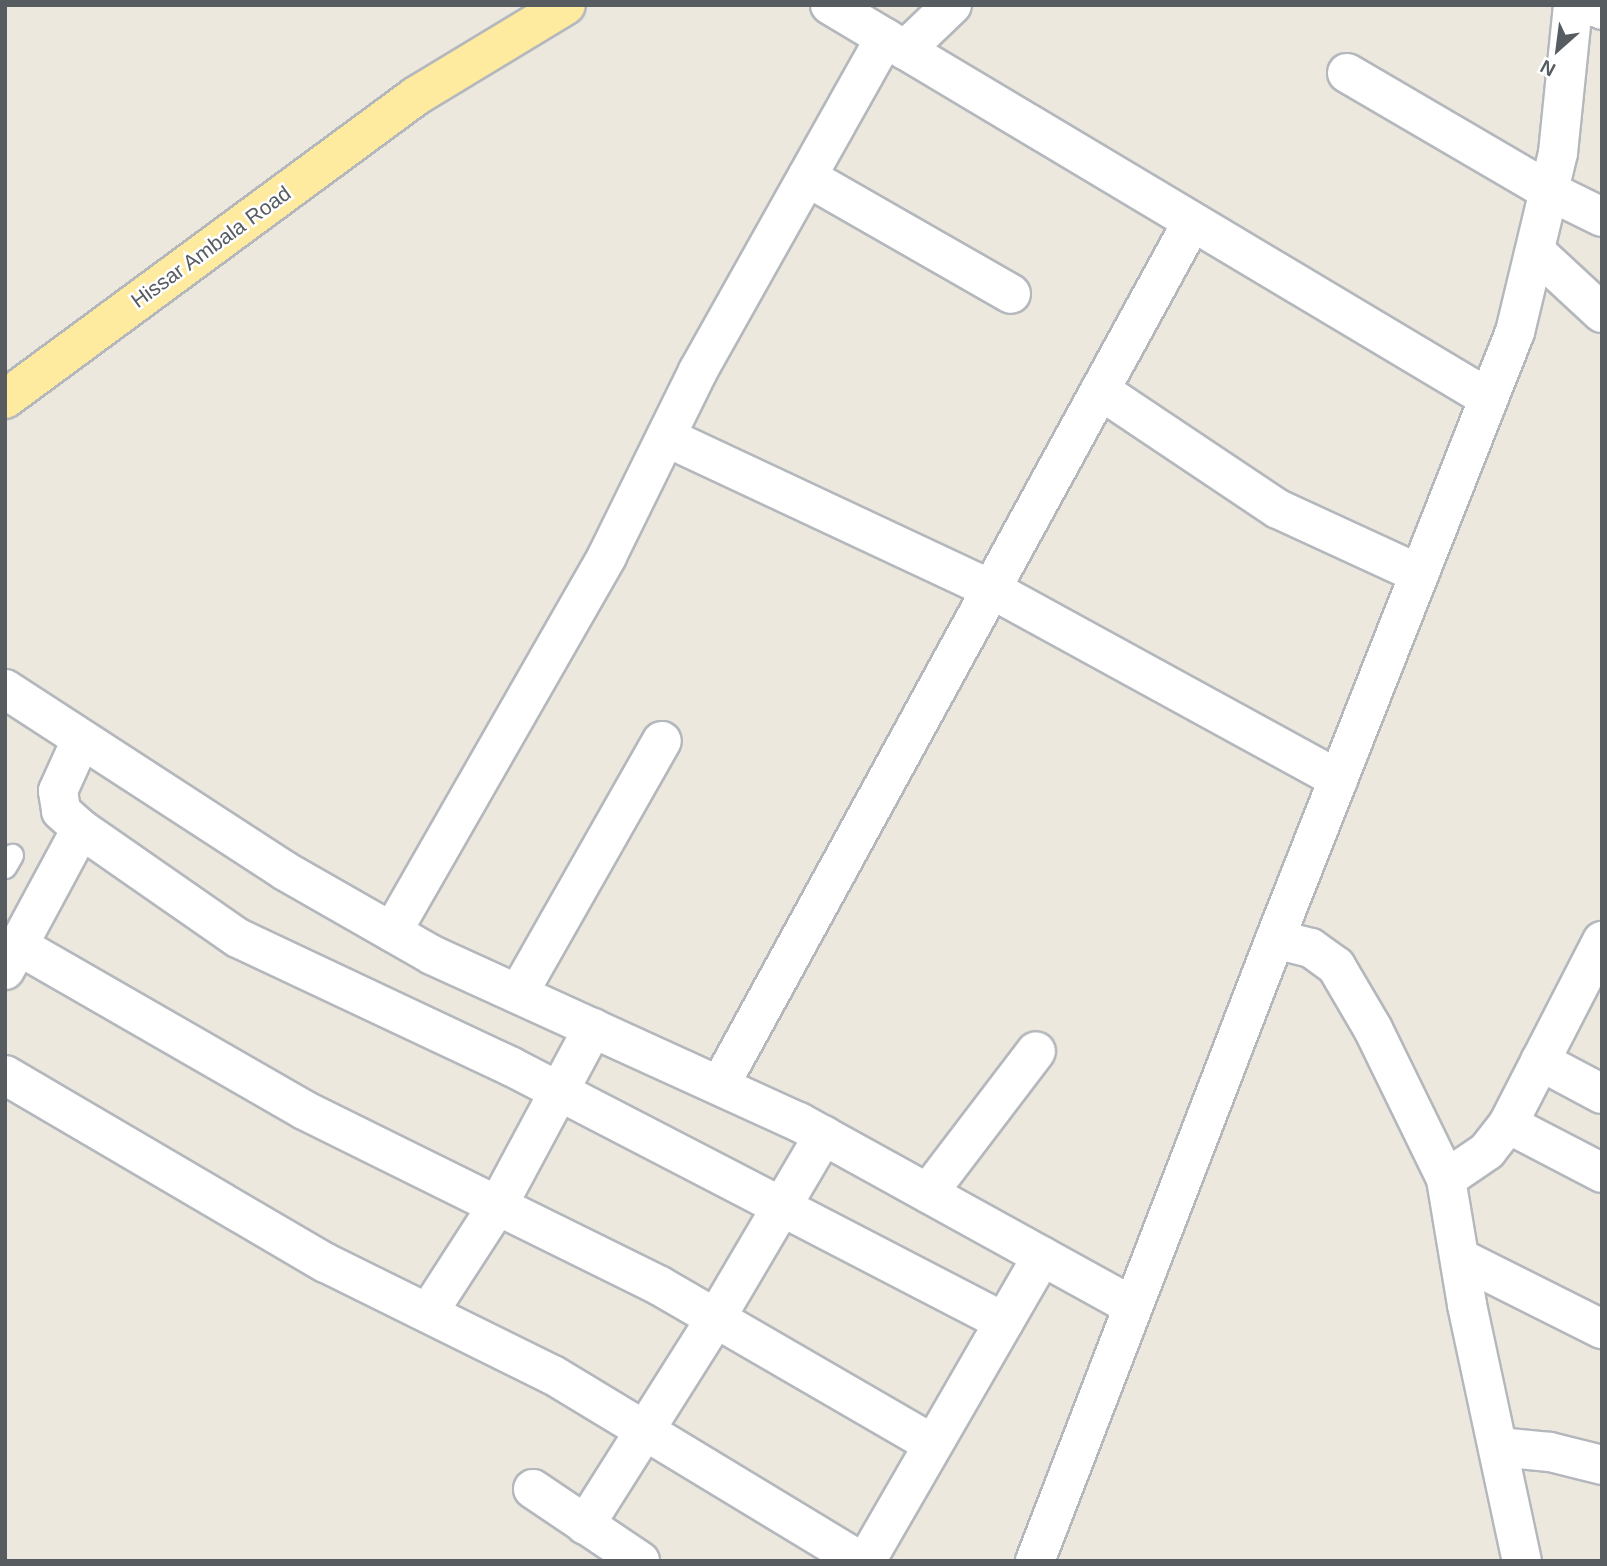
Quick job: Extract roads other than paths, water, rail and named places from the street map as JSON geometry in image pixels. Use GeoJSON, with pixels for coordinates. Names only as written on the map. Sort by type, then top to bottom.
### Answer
{"type":"FeatureCollection","features":[{"type":"Feature","properties":{"kind":"main road","name":"Hissar Ambala Road"},"geometry":{"type":"LineString","coordinates":[[416,96],[513,5]]}},
{"type":"Feature","properties":{"kind":"main road","name":"Hissar Ambala Road"},"geometry":{"type":"LineString","coordinates":[[5,399],[416,96],[566,5]]}},
{"type":"Feature","properties":{"kind":"street"},"geometry":{"type":"LineString","coordinates":[[830,5],[1488,398]]}},
{"type":"Feature","properties":{"kind":"street"},"geometry":{"type":"LineString","coordinates":[[392,932],[607,556],[698,371],[807,177],[895,44],[952,5]]}},
{"type":"Feature","properties":{"kind":"street"},"geometry":{"type":"LineString","coordinates":[[1035,1561],[1275,939],[1515,332],[1558,153],[1573,5]]}},
{"type":"Feature","properties":{"kind":"street"},"geometry":{"type":"LineString","coordinates":[[1591,5],[1602,10]]}},
{"type":"Feature","properties":{"kind":"street"},"geometry":{"type":"LineString","coordinates":[[1347,73],[1549,191],[1602,217]]}},
{"type":"Feature","properties":{"kind":"street"},"geometry":{"type":"LineString","coordinates":[[807,177],[1011,294]]}},
{"type":"Feature","properties":{"kind":"street"},"geometry":{"type":"LineString","coordinates":[[720,1085],[1192,222]]}},
{"type":"Feature","properties":{"kind":"street"},"geometry":{"type":"LineString","coordinates":[[1535,251],[1602,313]]}},
{"type":"Feature","properties":{"kind":"street"},"geometry":{"type":"LineString","coordinates":[[1100,390],[1278,509],[1419,573]]}},
{"type":"Feature","properties":{"kind":"street"},"geometry":{"type":"LineString","coordinates":[[666,437],[991,589],[1338,779]]}},
{"type":"Feature","properties":{"kind":"street"},"geometry":{"type":"LineString","coordinates":[[5,689],[285,871],[432,955],[824,1135],[1132,1306]]}},
{"type":"Feature","properties":{"kind":"street"},"geometry":{"type":"LineString","coordinates":[[81,740],[58,791],[61,811],[81,829],[238,938],[558,1091],[1004,1322]]}},
{"type":"Feature","properties":{"kind":"street"},"geometry":{"type":"LineString","coordinates":[[518,994],[662,741]]}},
{"type":"Feature","properties":{"kind":"street"},"geometry":{"type":"LineString","coordinates":[[81,829],[12,958],[304,1110],[660,1286],[933,1444]]}},
{"type":"Feature","properties":{"kind":"street"},"geometry":{"type":"LineString","coordinates":[[1275,939],[1311,948],[1336,966],[1373,1029],[1446,1179],[1522,1561]]}},
{"type":"Feature","properties":{"kind":"street"},"geometry":{"type":"LineString","coordinates":[[1446,1179],[1487,1152],[1508,1124],[1600,949]]}},
{"type":"Feature","properties":{"kind":"street"},"geometry":{"type":"LineString","coordinates":[[428,1314],[498,1205],[593,1028]]}},
{"type":"Feature","properties":{"kind":"street"},"geometry":{"type":"LineString","coordinates":[[928,1193],[1036,1051]]}},
{"type":"Feature","properties":{"kind":"street"},"geometry":{"type":"LineString","coordinates":[[1540,1061],[1602,1094]]}},
{"type":"Feature","properties":{"kind":"street"},"geometry":{"type":"LineString","coordinates":[[5,1074],[326,1263],[554,1375],[860,1561]]}},
{"type":"Feature","properties":{"kind":"street"},"geometry":{"type":"LineString","coordinates":[[1508,1124],[1602,1173]]}},
{"type":"Feature","properties":{"kind":"street"},"geometry":{"type":"LineString","coordinates":[[585,1525],[716,1318],[824,1135]]}},
{"type":"Feature","properties":{"kind":"street"},"geometry":{"type":"LineString","coordinates":[[866,1561],[1042,1256]]}},
{"type":"Feature","properties":{"kind":"street"},"geometry":{"type":"LineString","coordinates":[[1460,1258],[1602,1329]]}},
{"type":"Feature","properties":{"kind":"street"},"geometry":{"type":"LineString","coordinates":[[1498,1447],[1550,1452],[1602,1465]]}},
{"type":"Feature","properties":{"kind":"street"},"geometry":{"type":"LineString","coordinates":[[533,1489],[640,1561]]}}]}
